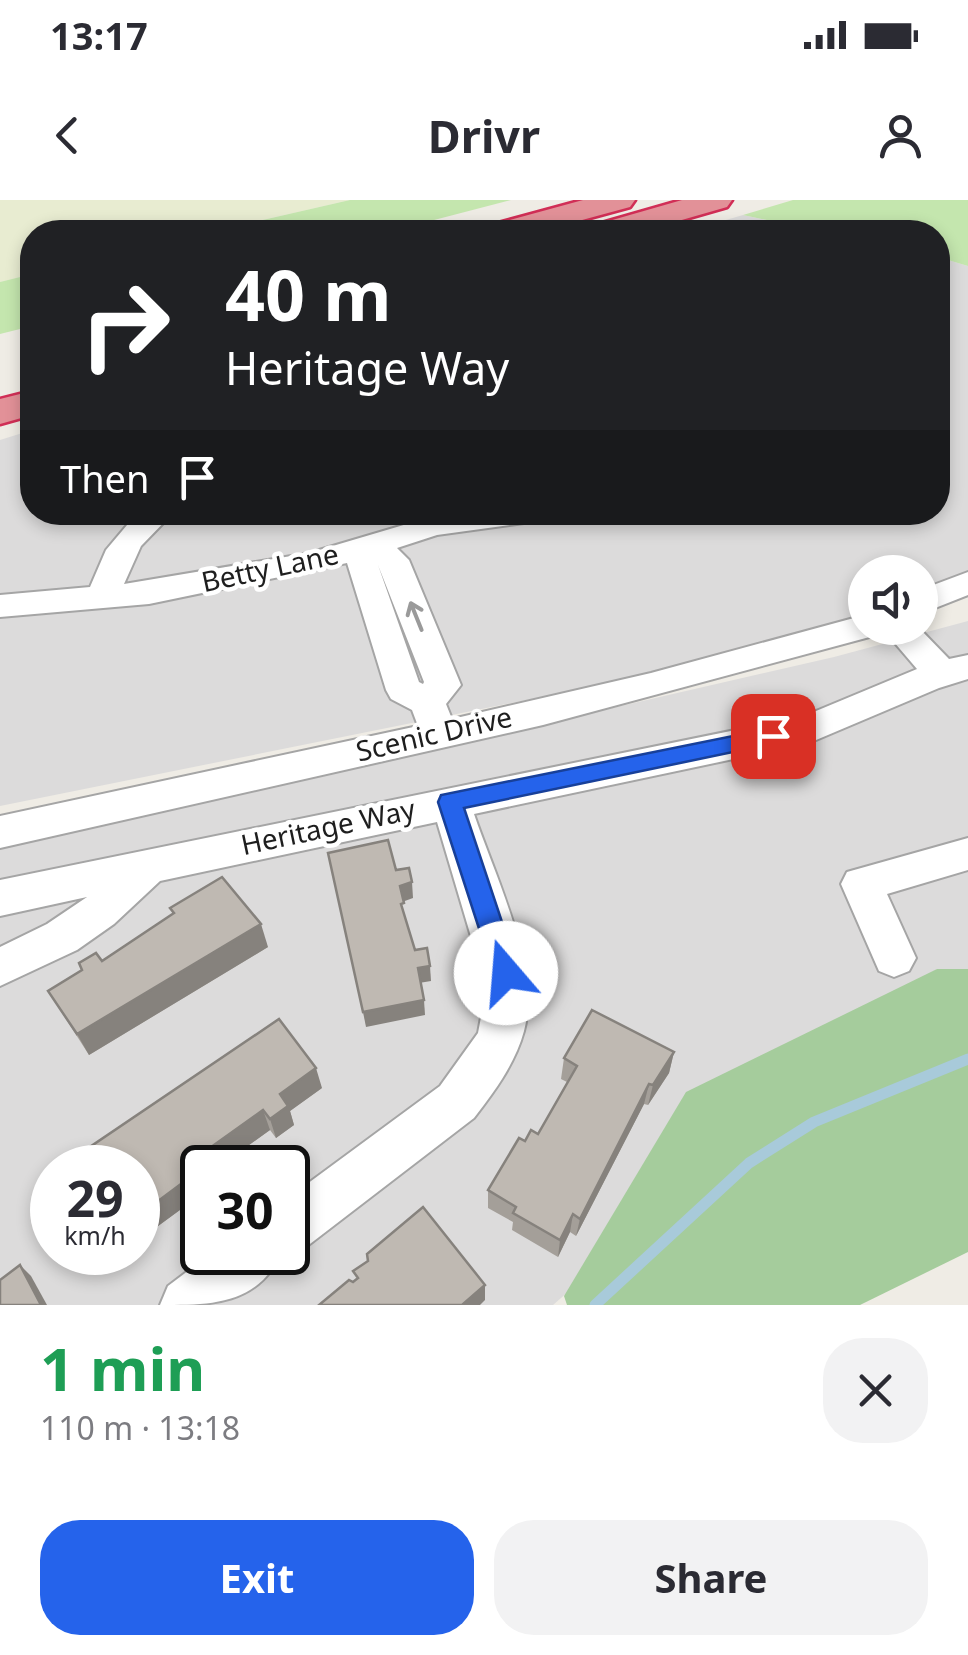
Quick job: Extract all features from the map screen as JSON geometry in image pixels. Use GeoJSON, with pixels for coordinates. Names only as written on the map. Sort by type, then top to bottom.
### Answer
{"type":"FeatureCollection","features":[{"type":"Feature","properties":{"kind":"highway"},"geometry":{"type":"LineString","coordinates":[[546,220],[619,200]]}},
{"type":"Feature","properties":{"kind":"highway"},"geometry":{"type":"LineString","coordinates":[[648,220],[716,200]]}},
{"type":"Feature","properties":{"kind":"street"},"geometry":{"type":"LineString","coordinates":[[104,599],[109,573],[123,548],[146,525]]}},
{"type":"Feature","properties":{"kind":"street","name":"Betty Lane"},"geometry":{"type":"LineString","coordinates":[[0,606],[104,599],[312,563],[441,525]]}},
{"type":"Feature","properties":{"kind":"street"},"geometry":{"type":"LineString","coordinates":[[370,544],[394,560],[443,685],[433,718]]}},
{"type":"Feature","properties":{"kind":"street"},"geometry":{"type":"LineString","coordinates":[[938,595],[968,582]]}},
{"type":"Feature","properties":{"kind":"street"},"geometry":{"type":"LineString","coordinates":[[938,615],[968,611]]}},
{"type":"Feature","properties":{"kind":"street","name":"Scenic Drive"},"geometry":{"type":"LineString","coordinates":[[0,832],[433,718],[797,647],[848,632]]}},
{"type":"Feature","properties":{"kind":"street"},"geometry":{"type":"LineString","coordinates":[[922,645],[955,670]]}},
{"type":"Feature","properties":{"kind":"street","name":"Heritage Way"},"geometry":{"type":"LineString","coordinates":[[0,898],[808,729],[955,670]]}},
{"type":"Feature","properties":{"kind":"street"},"geometry":{"type":"LineString","coordinates":[[310,1212],[457,1102],[480,1076],[497,1045],[507,1010],[506,973],[450,802]]}},
{"type":"Feature","properties":{"kind":"street"},"geometry":{"type":"LineString","coordinates":[[894,958],[862,884],[968,854]]}},
{"type":"Feature","properties":{"kind":"street"},"geometry":{"type":"LineString","coordinates":[[0,967],[56,941],[110,906],[150,866]]}},
{"type":"Feature","properties":{"kind":"street"},"geometry":{"type":"LineString","coordinates":[[187,1305],[226,1275]]}},
{"type":"Feature","properties":{"kind":"shaded area"},"geometry":{"type":"Polygon","coordinates":[[[743,215],[767,220],[726,220],[743,215]]]}},
{"type":"Feature","properties":{"kind":"shaded area"},"geometry":{"type":"Polygon","coordinates":[[[950,261],[968,266],[968,571],[938,586],[938,555],[848,555],[848,631],[834,638],[0,806],[0,440],[20,434],[20,525],[950,525],[950,261]]]}},
{"type":"Feature","properties":{"kind":"shaded area"},"geometry":{"type":"Polygon","coordinates":[[[968,621],[968,969],[937,969],[553,1305],[0,1305],[0,849],[879,645],[938,645],[938,629],[968,621]]]}},
{"type":"Feature","properties":{"kind":"green space"},"geometry":{"type":"Polygon","coordinates":[[[0,200],[350,200],[263,220],[20,220],[20,277],[0,282],[0,200]]]}},
{"type":"Feature","properties":{"kind":"green space"},"geometry":{"type":"Polygon","coordinates":[[[350,200],[511,200],[434,220],[263,220],[350,200]]]}},
{"type":"Feature","properties":{"kind":"green space"},"geometry":{"type":"Polygon","coordinates":[[[793,200],[968,200],[968,266],[950,261],[950,220],[767,220],[743,215],[793,200]]]}},
{"type":"Feature","properties":{"kind":"green space"},"geometry":{"type":"Polygon","coordinates":[[[20,277],[20,329],[0,334],[0,282],[20,277]]]}},
{"type":"Feature","properties":{"kind":"green space"},"geometry":{"type":"Polygon","coordinates":[[[937,969],[968,969],[968,1252],[860,1305],[567,1305],[564,1296],[686,1092],[937,969]]]}},
{"type":"Feature","properties":{"kind":"building"},"geometry":{"type":"Polygon","coordinates":[[[388,840],[396,870],[409,868],[412,882],[400,886],[404,903],[401,904],[415,950],[427,948],[430,966],[418,968],[424,1000],[363,1012],[328,853],[388,840]]]}},
{"type":"Feature","properties":{"kind":"building"},"geometry":{"type":"Polygon","coordinates":[[[222,877],[261,924],[77,1034],[48,991],[82,970],[79,963],[96,953],[102,961],[174,913],[170,908],[222,877]]]}},
{"type":"Feature","properties":{"kind":"building"},"geometry":{"type":"Polygon","coordinates":[[[592,1010],[674,1052],[653,1085],[649,1084],[580,1219],[573,1214],[560,1240],[513,1213],[516,1207],[488,1190],[519,1138],[525,1141],[531,1130],[538,1134],[577,1066],[564,1058],[592,1010]]]}},
{"type":"Feature","properties":{"kind":"building"},"geometry":{"type":"Polygon","coordinates":[[[279,1019],[316,1068],[280,1094],[288,1106],[270,1119],[263,1110],[214,1145],[180,1145],[180,1185],[160,1200],[160,1145],[93,1145],[279,1019]]]}},
{"type":"Feature","properties":{"kind":"building"},"geometry":{"type":"Polygon","coordinates":[[[423,1207],[485,1285],[462,1305],[319,1305],[349,1280],[358,1278],[353,1271],[368,1261],[367,1254],[423,1207]]]}},
{"type":"Feature","properties":{"kind":"building"},"geometry":{"type":"Polygon","coordinates":[[[20,1265],[41,1305],[0,1305],[0,1280],[20,1265]]]}},
{"type":"Feature","properties":{"kind":"waterway"},"geometry":{"type":"LineString","coordinates":[[595,1305],[749,1163],[814,1122],[968,1059]]}},
{"type":"Feature","properties":{"kind":"route"},"geometry":{"type":"LineString","coordinates":[[506,973],[450,802],[773,736]]}}]}
